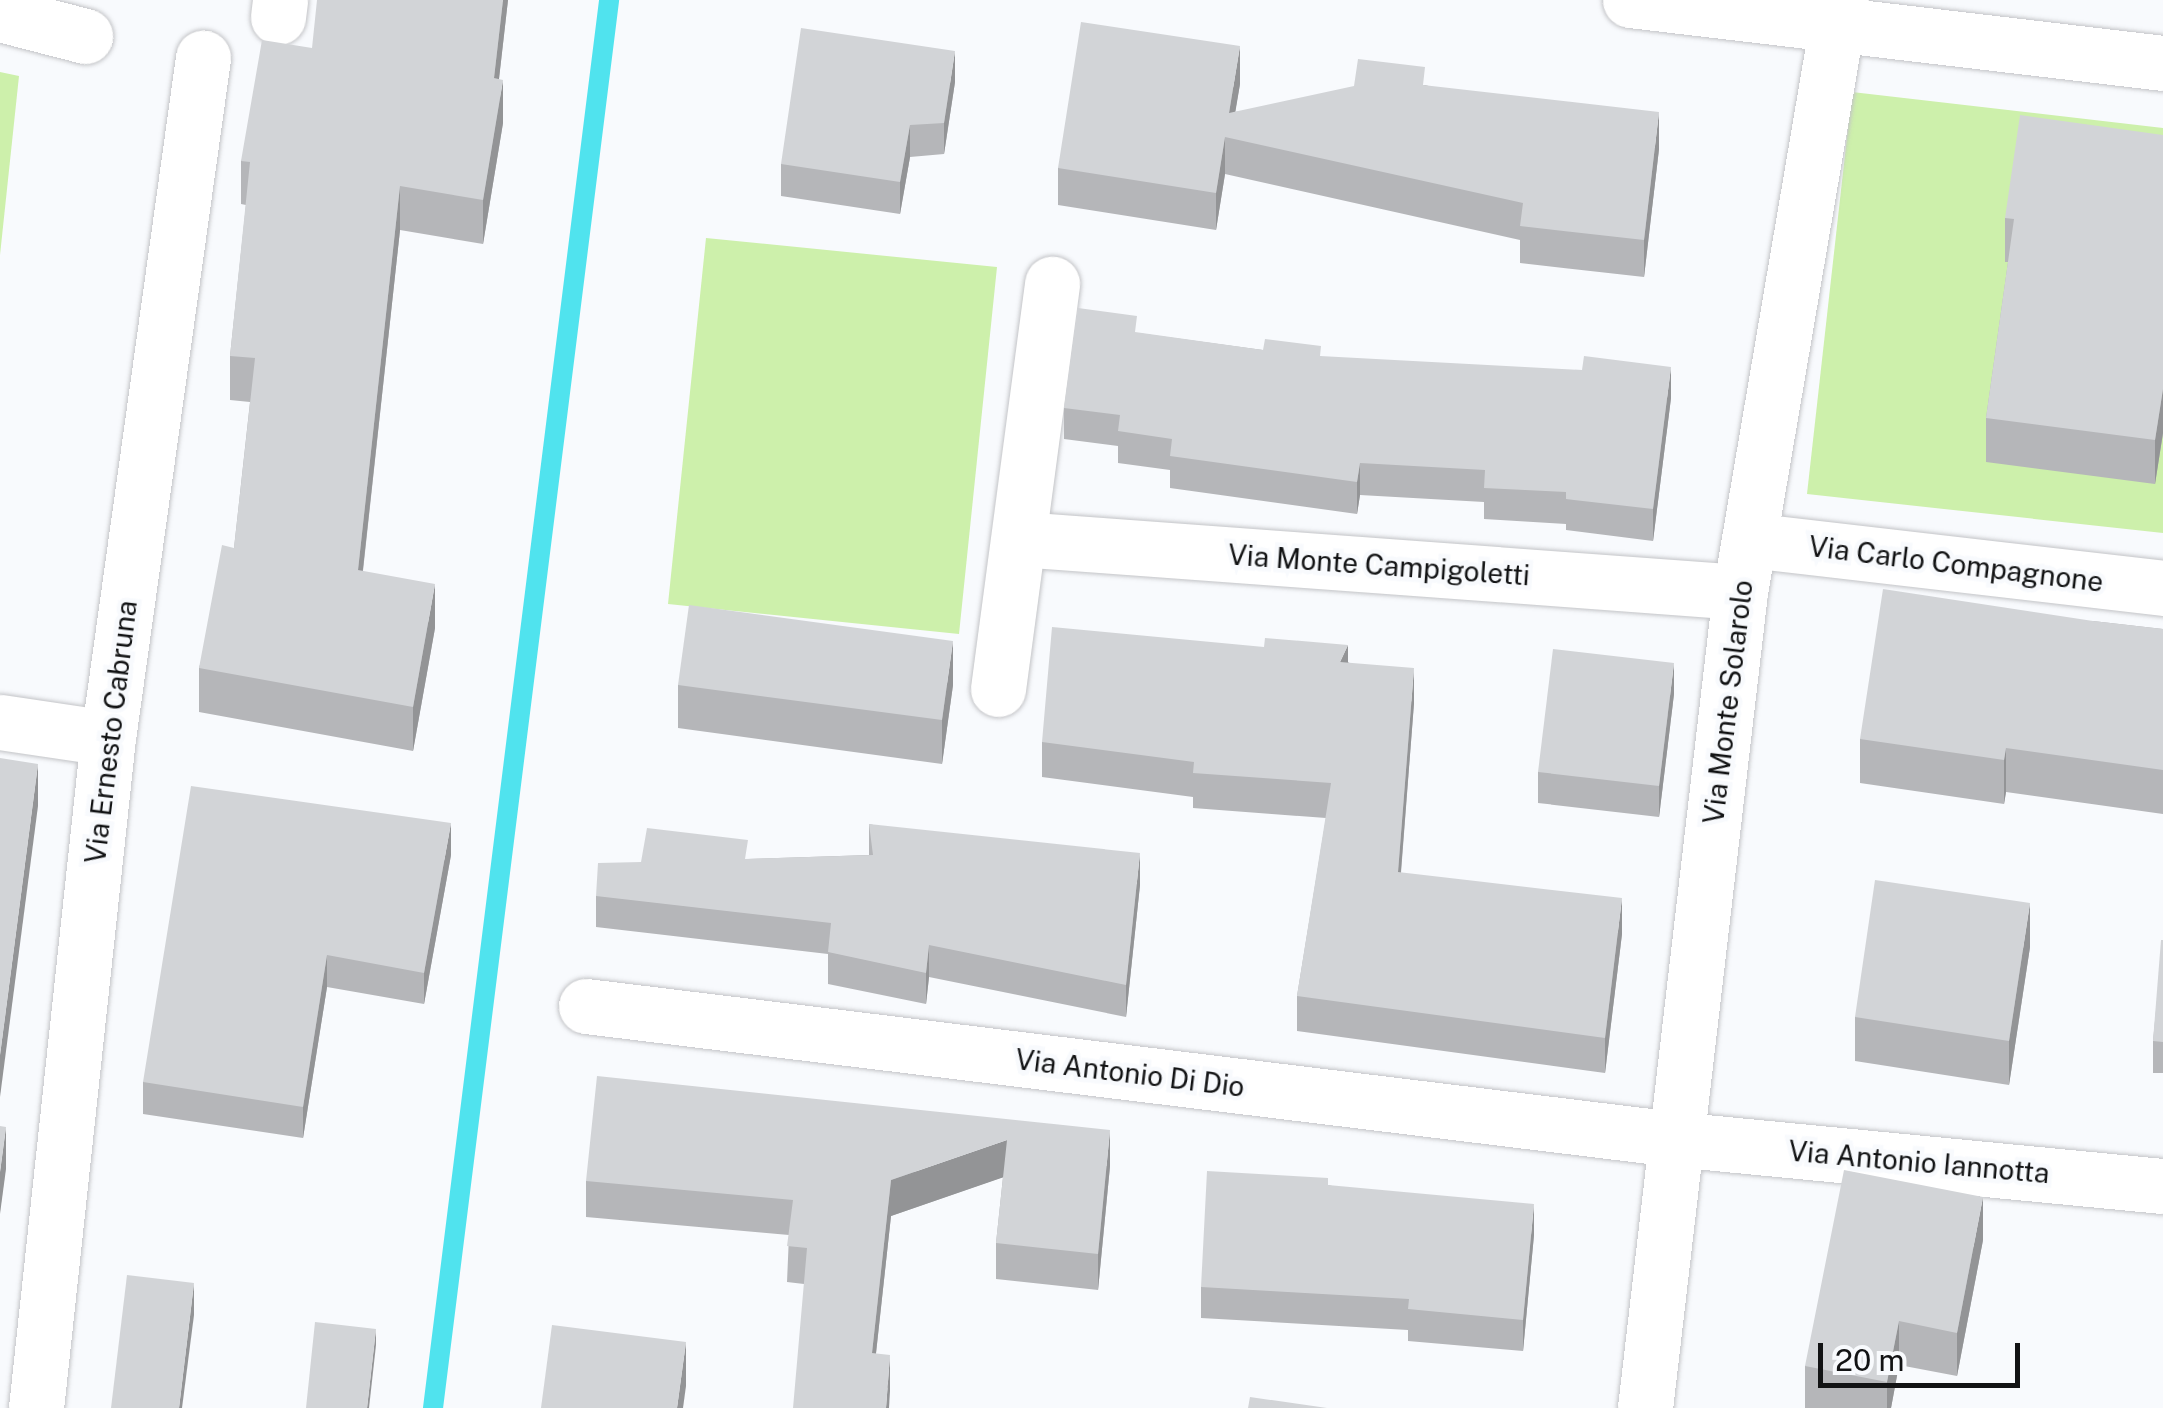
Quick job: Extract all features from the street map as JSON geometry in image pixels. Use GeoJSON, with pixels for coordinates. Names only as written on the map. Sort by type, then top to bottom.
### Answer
{"type":"FeatureCollection","features":[{"type":"Feature","properties":{"kind":"street"},"geometry":{"type":"LineString","coordinates":[[1630,0],[1838,10],[2163,63]]}},
{"type":"Feature","properties":{"kind":"street","name":"Via Monte Solarolo"},"geometry":{"type":"LineString","coordinates":[[1646,1408],[1674,1139],[1745,566],[1838,10]]}},
{"type":"Feature","properties":{"kind":"street"},"geometry":{"type":"LineString","coordinates":[[0,14],[85,36]]}},
{"type":"Feature","properties":{"kind":"street","name":"Via Ernesto Cabruna"},"geometry":{"type":"LineString","coordinates":[[36,1408],[108,738],[203,58]]}},
{"type":"Feature","properties":{"kind":"street"},"geometry":{"type":"LineString","coordinates":[[998,689],[1052,284]]}},
{"type":"Feature","properties":{"kind":"street","name":"Via Monte Campigoletti"},"geometry":{"type":"LineString","coordinates":[[1019,538],[1745,566]]}},
{"type":"Feature","properties":{"kind":"street","name":"Via Carlo Compagnone"},"geometry":{"type":"LineString","coordinates":[[1745,566],[2163,588]]}},
{"type":"Feature","properties":{"kind":"street"},"geometry":{"type":"LineString","coordinates":[[0,722],[108,738]]}},
{"type":"Feature","properties":{"kind":"street","name":"Via Antonio Di Dio"},"geometry":{"type":"LineString","coordinates":[[586,1006],[1674,1139]]}},
{"type":"Feature","properties":{"kind":"street","name":"Via Antonio Iannotta"},"geometry":{"type":"LineString","coordinates":[[1674,1139],[2163,1186]]}},
{"type":"Feature","properties":{"kind":"green space"},"geometry":{"type":"Polygon","coordinates":[[[0,72],[19,76],[0,255],[0,72]]]}},
{"type":"Feature","properties":{"kind":"green space"},"geometry":{"type":"Polygon","coordinates":[[[1852,92],[2163,128],[2163,533],[1807,494],[1852,92]]]}},
{"type":"Feature","properties":{"kind":"green space"},"geometry":{"type":"Polygon","coordinates":[[[706,238],[997,267],[959,634],[668,604],[706,238]]]}},
{"type":"Feature","properties":{"kind":"building"},"geometry":{"type":"Polygon","coordinates":[[[317,0],[503,0],[494,78],[503,80],[483,200],[400,186],[358,570],[435,584],[413,707],[199,668],[222,545],[234,548],[255,358],[230,356],[250,162],[241,161],[262,40],[312,48],[317,0]]]}},
{"type":"Feature","properties":{"kind":"building"},"geometry":{"type":"Polygon","coordinates":[[[1081,22],[1240,46],[1229,113],[1354,86],[1358,59],[1425,67],[1423,85],[1659,112],[1644,240],[1520,226],[1523,203],[1225,137],[1216,193],[1058,168],[1081,22]]]}},
{"type":"Feature","properties":{"kind":"building"},"geometry":{"type":"Polygon","coordinates":[[[801,28],[955,51],[944,123],[910,125],[900,182],[781,164],[801,28]]]}},
{"type":"Feature","properties":{"kind":"building"},"geometry":{"type":"Polygon","coordinates":[[[2020,115],[2163,135],[2163,389],[2155,440],[1986,418],[2014,219],[2005,218],[2020,115]]]}},
{"type":"Feature","properties":{"kind":"building"},"geometry":{"type":"Polygon","coordinates":[[[1078,308],[1137,316],[1135,332],[1263,350],[1265,339],[1321,346],[1320,356],[1582,370],[1584,356],[1671,367],[1653,509],[1566,499],[1566,492],[1484,488],[1485,470],[1360,463],[1357,482],[1170,456],[1172,439],[1118,431],[1120,415],[1064,408],[1078,308]]]}},
{"type":"Feature","properties":{"kind":"building"},"geometry":{"type":"Polygon","coordinates":[[[1883,589],[2163,629],[2163,770],[2006,748],[2004,760],[1860,739],[1883,589]]]}},
{"type":"Feature","properties":{"kind":"building"},"geometry":{"type":"Polygon","coordinates":[[[689,605],[953,641],[942,720],[678,685],[689,605]]]}},
{"type":"Feature","properties":{"kind":"building"},"geometry":{"type":"Polygon","coordinates":[[[1052,627],[1264,647],[1265,638],[1348,645],[1340,662],[1414,668],[1398,872],[1622,898],[1605,1038],[1297,996],[1331,783],[1193,773],[1194,762],[1042,742],[1052,627]]]}},
{"type":"Feature","properties":{"kind":"building"},"geometry":{"type":"Polygon","coordinates":[[[1553,649],[1674,663],[1659,786],[1538,772],[1553,649]]]}},
{"type":"Feature","properties":{"kind":"building"},"geometry":{"type":"Polygon","coordinates":[[[0,758],[38,764],[0,1055],[0,758]]]}},
{"type":"Feature","properties":{"kind":"building"},"geometry":{"type":"Polygon","coordinates":[[[191,786],[451,823],[424,973],[327,955],[303,1107],[143,1082],[191,786]]]}},
{"type":"Feature","properties":{"kind":"building"},"geometry":{"type":"Polygon","coordinates":[[[869,824],[1140,853],[1126,985],[929,945],[926,973],[828,952],[831,923],[596,896],[598,863],[641,862],[647,828],[748,840],[745,859],[873,855],[869,824]]]}},
{"type":"Feature","properties":{"kind":"building"},"geometry":{"type":"Polygon","coordinates":[[[1875,880],[2030,903],[2009,1041],[1855,1017],[1875,880]]]}},
{"type":"Feature","properties":{"kind":"building"},"geometry":{"type":"Polygon","coordinates":[[[2163,940],[2163,1042],[2153,1041],[2163,940]]]}},
{"type":"Feature","properties":{"kind":"building"},"geometry":{"type":"Polygon","coordinates":[[[597,1076],[1110,1130],[1098,1254],[996,1243],[1007,1140],[891,1180],[872,1353],[890,1355],[886,1408],[793,1408],[807,1248],[787,1246],[793,1200],[586,1181],[597,1076]]]}},
{"type":"Feature","properties":{"kind":"building"},"geometry":{"type":"Polygon","coordinates":[[[0,1126],[6,1127],[0,1172],[0,1126]]]}},
{"type":"Feature","properties":{"kind":"building"},"geometry":{"type":"Polygon","coordinates":[[[1844,1170],[1983,1197],[1957,1333],[1899,1321],[1887,1382],[1805,1366],[1844,1170]]]}},
{"type":"Feature","properties":{"kind":"building"},"geometry":{"type":"Polygon","coordinates":[[[1207,1171],[1328,1178],[1328,1185],[1534,1204],[1523,1320],[1408,1309],[1409,1299],[1201,1287],[1207,1171]]]}},
{"type":"Feature","properties":{"kind":"building"},"geometry":{"type":"Polygon","coordinates":[[[127,1275],[194,1283],[179,1408],[111,1408],[127,1275]]]}},
{"type":"Feature","properties":{"kind":"building"},"geometry":{"type":"Polygon","coordinates":[[[315,1322],[376,1329],[367,1408],[306,1408],[315,1322]]]}},
{"type":"Feature","properties":{"kind":"building"},"geometry":{"type":"Polygon","coordinates":[[[552,1325],[686,1342],[677,1408],[541,1408],[552,1325]]]}},
{"type":"Feature","properties":{"kind":"building"},"geometry":{"type":"Polygon","coordinates":[[[1250,1397],[1327,1408],[1248,1408],[1250,1397]]]}},
{"type":"Feature","properties":{"kind":"waterway"},"geometry":{"type":"LineString","coordinates":[[433,1408],[609,0]]}}]}
